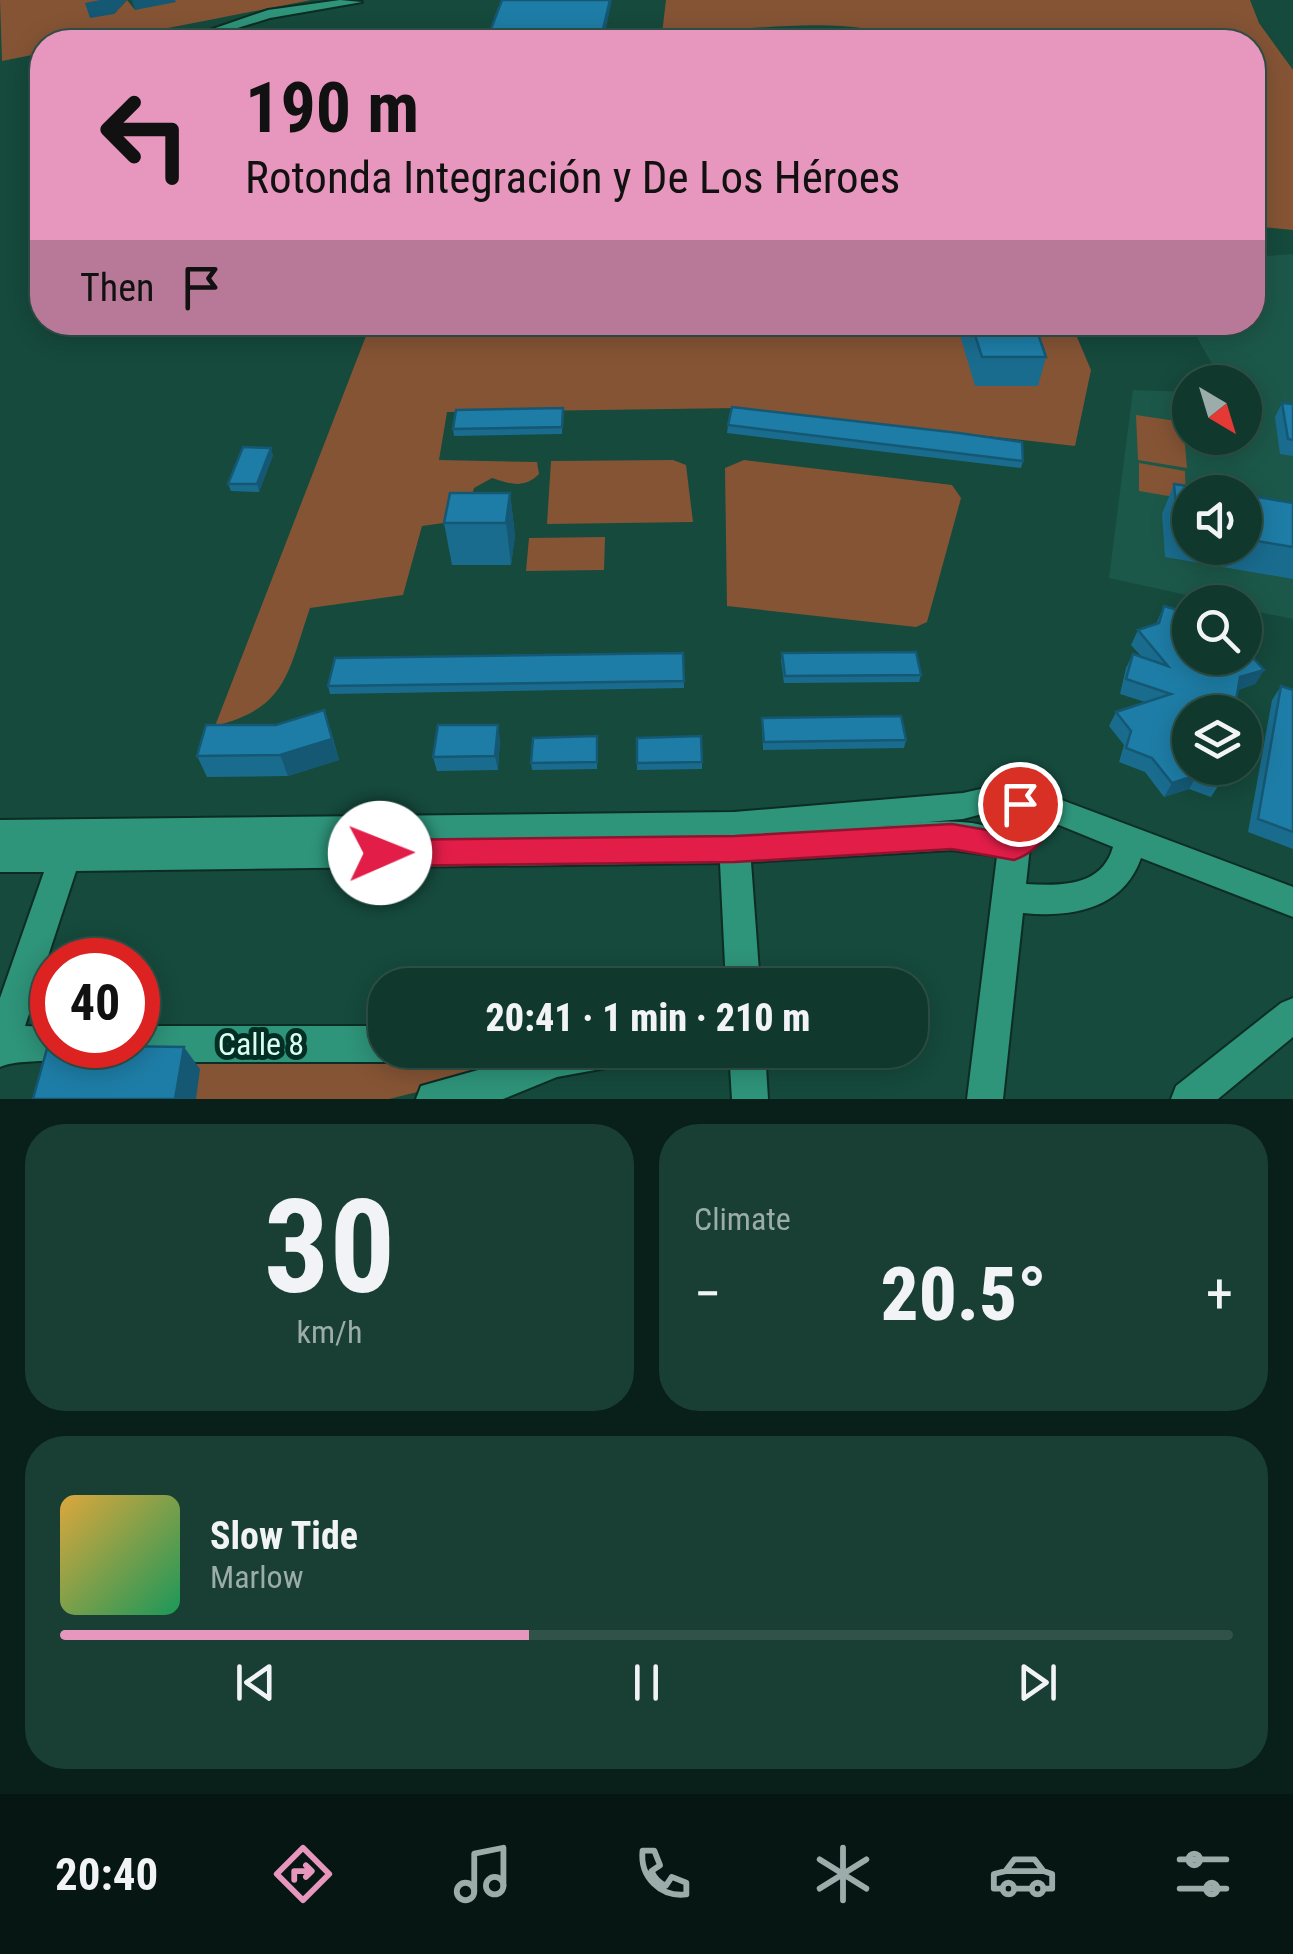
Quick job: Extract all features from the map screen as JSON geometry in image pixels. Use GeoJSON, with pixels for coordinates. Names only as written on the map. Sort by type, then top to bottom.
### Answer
{"type":"FeatureCollection","features":[{"type":"Feature","properties":{"kind":"street"},"geometry":{"type":"LineString","coordinates":[[218,30],[268,14],[356,2]]}},
{"type":"Feature","properties":{"kind":"street"},"geometry":{"type":"LineString","coordinates":[[994,800],[978,815],[982,830],[1005,845]]}},
{"type":"Feature","properties":{"kind":"street"},"geometry":{"type":"LineString","coordinates":[[0,834],[69,845],[735,849],[952,836],[1005,845],[1034,834],[1033,818],[1020,804],[994,800],[734,826],[69,845],[0,858]]}},
{"type":"Feature","properties":{"kind":"street"},"geometry":{"type":"LineString","coordinates":[[1033,818],[1059,812],[1293,902]]}},
{"type":"Feature","properties":{"kind":"street"},"geometry":{"type":"LineString","coordinates":[[1008,897],[1051,903],[1099,891],[1116,877],[1128,858],[1130,840]]}},
{"type":"Feature","properties":{"kind":"street"},"geometry":{"type":"LineString","coordinates":[[30,1044],[1,1045],[69,845]]}},
{"type":"Feature","properties":{"kind":"street"},"geometry":{"type":"LineString","coordinates":[[985,1099],[1008,897],[1005,845]]}},
{"type":"Feature","properties":{"kind":"street"},"geometry":{"type":"LineString","coordinates":[[735,849],[742,968]]}},
{"type":"Feature","properties":{"kind":"street"},"geometry":{"type":"LineString","coordinates":[[1189,1099],[1293,1015]]}},
{"type":"Feature","properties":{"kind":"street","name":"Calle 8"},"geometry":{"type":"LineString","coordinates":[[160,1044],[368,1044]]}},
{"type":"Feature","properties":{"kind":"street"},"geometry":{"type":"LineString","coordinates":[[434,1099],[498,1083],[536,1068]]}},
{"type":"Feature","properties":{"kind":"street"},"geometry":{"type":"LineString","coordinates":[[749,1068],[750,1099]]}},
{"type":"Feature","properties":{"kind":"shaded area"},"geometry":{"type":"Polygon","coordinates":[[[0,0],[107,0],[114,14],[127,0],[135,10],[166,0],[311,0],[158,30],[30,30],[30,55],[2,61],[0,0]]]}},
{"type":"Feature","properties":{"kind":"shaded area"},"geometry":{"type":"Polygon","coordinates":[[[666,0],[1250,0],[1264,30],[872,30],[822,25],[662,30],[666,0]]]}},
{"type":"Feature","properties":{"kind":"shaded area"},"geometry":{"type":"Polygon","coordinates":[[[1265,31],[1293,70],[1293,230],[1265,227],[1265,31]]]}},
{"type":"Feature","properties":{"kind":"shaded area"},"geometry":{"type":"Polygon","coordinates":[[[1293,254],[1293,619],[1262,613],[1262,585],[1172,585],[1172,592],[1109,578],[1133,390],[1172,391],[1172,455],[1262,455],[1262,365],[1212,365],[1196,335],[1265,335],[1265,256],[1293,254]]]}},
{"type":"Feature","properties":{"kind":"shaded area"},"geometry":{"type":"Polygon","coordinates":[[[366,335],[1076,335],[1091,370],[1075,446],[739,408],[447,412],[439,460],[537,462],[539,474],[522,483],[492,478],[474,488],[465,520],[422,526],[403,595],[310,608],[282,684],[258,709],[215,726],[366,335]]]}},
{"type":"Feature","properties":{"kind":"shaded area"},"geometry":{"type":"Polygon","coordinates":[[[1136,415],[1172,420],[1172,455],[1186,455],[1187,468],[1138,460],[1136,415]]]}},
{"type":"Feature","properties":{"kind":"shaded area"},"geometry":{"type":"Polygon","coordinates":[[[673,460],[686,465],[693,522],[547,524],[551,461],[673,460]]]}},
{"type":"Feature","properties":{"kind":"shaded area"},"geometry":{"type":"Polygon","coordinates":[[[744,460],[952,485],[961,498],[927,622],[916,627],[727,606],[725,468],[744,460]]]}},
{"type":"Feature","properties":{"kind":"shaded area"},"geometry":{"type":"Polygon","coordinates":[[[1139,463],[1185,471],[1185,475],[1172,475],[1172,497],[1139,491],[1139,463]]]}},
{"type":"Feature","properties":{"kind":"shaded area"},"geometry":{"type":"Polygon","coordinates":[[[605,537],[604,570],[526,571],[529,538],[605,537]]]}},
{"type":"Feature","properties":{"kind":"shaded area"},"geometry":{"type":"Polygon","coordinates":[[[160,1059],[368,1059],[368,1068],[488,1068],[487,1075],[389,1099],[61,1099],[69,1068],[160,1068],[160,1059]]]}},
{"type":"Feature","properties":{"kind":"building"},"geometry":{"type":"Polygon","coordinates":[[[502,0],[610,0],[603,30],[491,30],[502,0]]]}},
{"type":"Feature","properties":{"kind":"building"},"geometry":{"type":"Polygon","coordinates":[[[975,335],[1038,335],[1046,357],[982,357],[975,335]]]}},
{"type":"Feature","properties":{"kind":"building"},"geometry":{"type":"Polygon","coordinates":[[[1282,403],[1293,404],[1293,440],[1288,439],[1282,403]]]}},
{"type":"Feature","properties":{"kind":"building"},"geometry":{"type":"Polygon","coordinates":[[[732,407],[1022,442],[1023,461],[728,425],[732,407]]]}},
{"type":"Feature","properties":{"kind":"building"},"geometry":{"type":"Polygon","coordinates":[[[563,408],[562,427],[453,429],[456,410],[563,408]]]}},
{"type":"Feature","properties":{"kind":"building"},"geometry":{"type":"Polygon","coordinates":[[[243,447],[271,448],[257,484],[228,484],[243,447]]]}},
{"type":"Feature","properties":{"kind":"building"},"geometry":{"type":"Polygon","coordinates":[[[450,493],[510,493],[506,523],[444,523],[450,493]]]}},
{"type":"Feature","properties":{"kind":"building"},"geometry":{"type":"Polygon","coordinates":[[[1262,498],[1293,503],[1293,547],[1262,542],[1262,498]]]}},
{"type":"Feature","properties":{"kind":"building"},"geometry":{"type":"Polygon","coordinates":[[[1164,606],[1172,608],[1172,675],[1247,675],[1240,677],[1237,695],[1172,695],[1172,783],[1152,758],[1126,748],[1131,731],[1116,712],[1171,694],[1126,679],[1133,654],[1168,666],[1138,630],[1159,623],[1164,606]]]}},
{"type":"Feature","properties":{"kind":"building"},"geometry":{"type":"Polygon","coordinates":[[[916,652],[921,675],[785,676],[782,653],[916,652]]]}},
{"type":"Feature","properties":{"kind":"building"},"geometry":{"type":"Polygon","coordinates":[[[683,653],[684,681],[328,686],[335,658],[683,653]]]}},
{"type":"Feature","properties":{"kind":"building"},"geometry":{"type":"Polygon","coordinates":[[[1281,686],[1293,690],[1293,832],[1258,819],[1281,686]]]}},
{"type":"Feature","properties":{"kind":"building"},"geometry":{"type":"Polygon","coordinates":[[[324,710],[332,739],[280,755],[197,756],[206,725],[276,725],[324,710]]]}},
{"type":"Feature","properties":{"kind":"building"},"geometry":{"type":"Polygon","coordinates":[[[901,716],[906,740],[764,742],[762,718],[901,716]]]}},
{"type":"Feature","properties":{"kind":"building"},"geometry":{"type":"Polygon","coordinates":[[[438,725],[498,725],[495,756],[433,757],[438,725]]]}},
{"type":"Feature","properties":{"kind":"building"},"geometry":{"type":"Polygon","coordinates":[[[597,736],[597,762],[531,763],[533,738],[597,736]]]}},
{"type":"Feature","properties":{"kind":"building"},"geometry":{"type":"Polygon","coordinates":[[[701,736],[702,762],[637,763],[637,738],[701,736]]]}},
{"type":"Feature","properties":{"kind":"building"},"geometry":{"type":"Polygon","coordinates":[[[160,1047],[184,1047],[175,1099],[33,1099],[42,1068],[160,1068],[160,1047]]]}},
{"type":"Feature","properties":{"kind":"route"},"geometry":{"type":"LineString","coordinates":[[380,853],[735,849],[952,836],[1014,848],[1023,846],[1034,834],[1033,818],[1020,804]]}}]}
